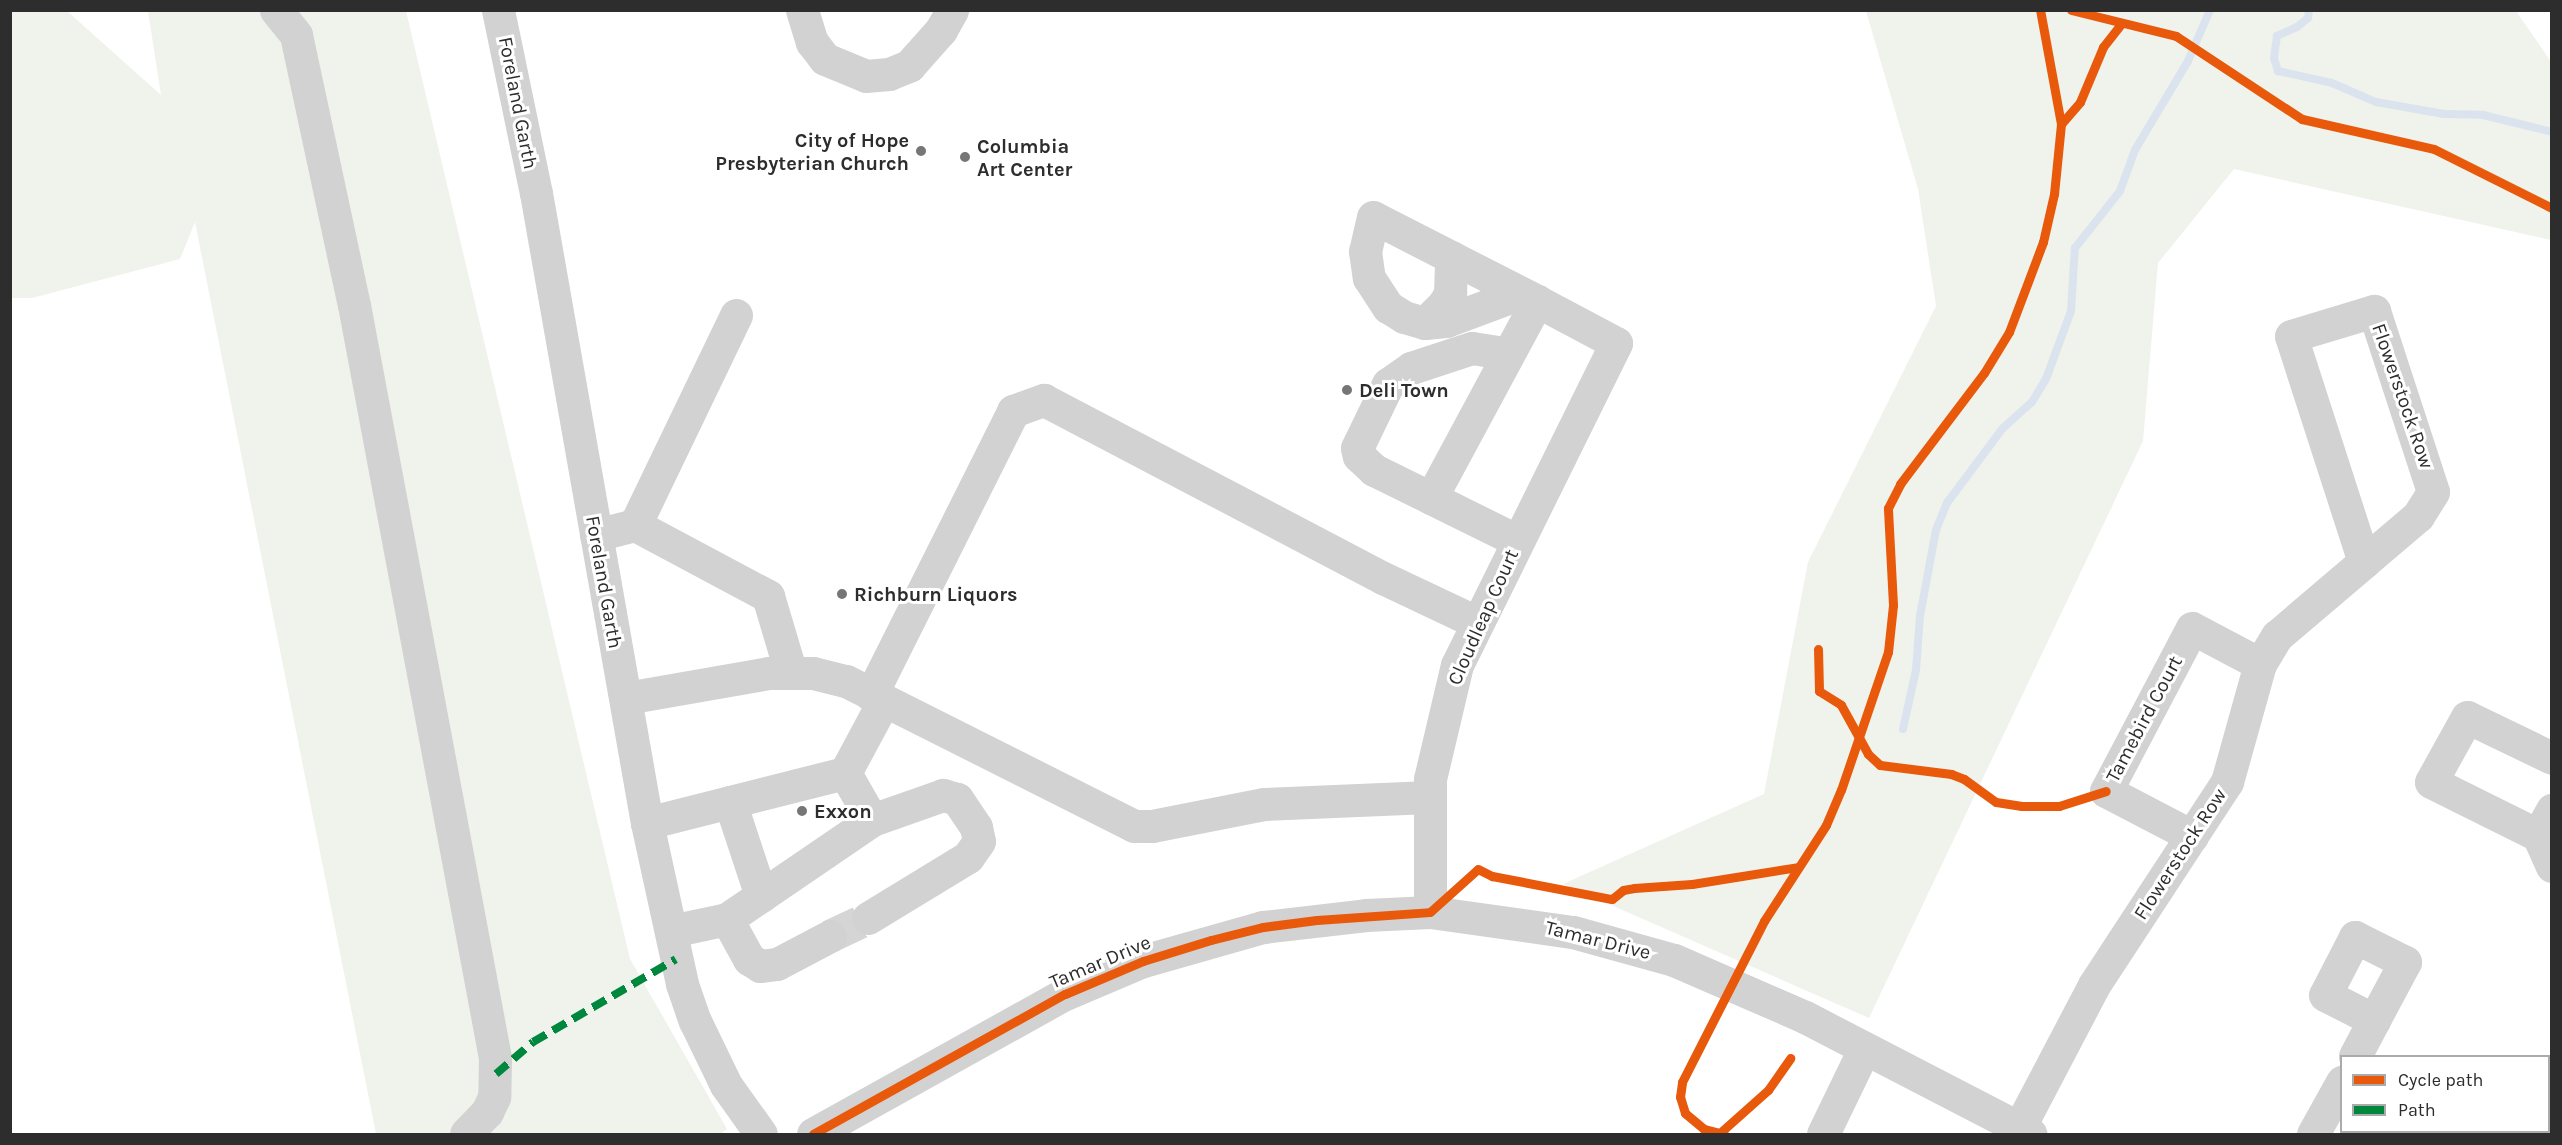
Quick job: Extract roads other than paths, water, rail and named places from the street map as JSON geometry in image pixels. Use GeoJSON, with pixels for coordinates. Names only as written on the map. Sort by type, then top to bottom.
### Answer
{"type":"FeatureCollection","features":[{"type":"Feature","properties":{"kind":"street"},"geometry":{"type":"LineString","coordinates":[[276,10],[296,35],[354,305],[495,1058],[494,1097],[486,1112],[466,1134]]}},
{"type":"Feature","properties":{"kind":"street","name":"Foreland Garth"},"geometry":{"type":"LineString","coordinates":[[498,10],[536,193],[647,823],[670,931],[695,1021],[726,1085],[761,1134]]}},
{"type":"Feature","properties":{"kind":"street"},"geometry":{"type":"LineString","coordinates":[[801,10],[812,42],[825,59],[866,76],[889,74],[909,66],[941,30],[952,10]]}},
{"type":"Feature","properties":{"kind":"street"},"geometry":{"type":"LineString","coordinates":[[1373,217],[1451,257],[1529,297],[1446,321],[1425,323],[1396,312],[1376,293],[1369,278],[1365,251],[1373,217]]}},
{"type":"Feature","properties":{"kind":"street"},"geometry":{"type":"LineString","coordinates":[[1425,323],[1450,293],[1451,257]]}},
{"type":"Feature","properties":{"kind":"street"},"geometry":{"type":"LineString","coordinates":[[1431,498],[1509,354],[1529,297]]}},
{"type":"Feature","properties":{"kind":"street","name":"Cloudleap Court"},"geometry":{"type":"LineString","coordinates":[[1430,912],[1430,797],[1438,733],[1457,665],[1516,540],[1616,343],[1529,297]]}},
{"type":"Feature","properties":{"kind":"street","name":"Flowerstock Row"},"geometry":{"type":"LineString","coordinates":[[2025,1131],[2094,985],[2227,782],[2260,664],[2277,636],[2418,516],[2433,492],[2374,310],[2290,336],[2364,561]]}},
{"type":"Feature","properties":{"kind":"street"},"geometry":{"type":"LineString","coordinates":[[635,525],[736,315]]}},
{"type":"Feature","properties":{"kind":"street"},"geometry":{"type":"LineString","coordinates":[[1509,354],[1472,348],[1411,368],[1388,384],[1357,448],[1359,456],[1374,470],[1516,540]]}},
{"type":"Feature","properties":{"kind":"street"},"geometry":{"type":"LineString","coordinates":[[845,773],[877,698],[1013,411],[1044,400],[1383,578],[1476,622]]}},
{"type":"Feature","properties":{"kind":"street"},"geometry":{"type":"LineString","coordinates":[[596,535],[635,525],[768,596],[791,673]]}},
{"type":"Feature","properties":{"kind":"street","name":"Tamebird Court"},"geometry":{"type":"LineString","coordinates":[[2192,836],[2106,791],[2192,628],[2260,664]]}},
{"type":"Feature","properties":{"kind":"street"},"geometry":{"type":"LineString","coordinates":[[626,698],[769,673],[813,673],[846,681],[1134,826],[1152,826],[1264,804],[1430,797]]}},
{"type":"Feature","properties":{"kind":"street"},"geometry":{"type":"LineString","coordinates":[[2552,758],[2467,717],[2431,782],[2545,822],[2552,866]]}},
{"type":"Feature","properties":{"kind":"street"},"geometry":{"type":"LineString","coordinates":[[647,823],[845,773]]}},
{"type":"Feature","properties":{"kind":"street"},"geometry":{"type":"LineString","coordinates":[[845,773],[872,820]]}},
{"type":"Feature","properties":{"kind":"street"},"geometry":{"type":"LineString","coordinates":[[670,931],[727,919],[872,820],[928,798],[943,795],[957,799],[976,827],[979,841],[976,850],[868,918]]}},
{"type":"Feature","properties":{"kind":"street"},"geometry":{"type":"LineString","coordinates":[[730,802],[761,896]]}},
{"type":"Feature","properties":{"kind":"street","name":"Tamar Drive"},"geometry":{"type":"LineString","coordinates":[[813,1134],[1065,994],[1143,961],[1263,927],[1366,915],[1430,912],[1517,921],[1624,944],[1740,987],[2025,1131]]}},
{"type":"Feature","properties":{"kind":"street"},"geometry":{"type":"LineString","coordinates":[[727,919],[749,958],[760,966],[777,964],[830,936]]}},
{"type":"Feature","properties":{"kind":"street"},"geometry":{"type":"LineString","coordinates":[[2356,1055],[2374,1020]]}},
{"type":"Feature","properties":{"kind":"street"},"geometry":{"type":"LineString","coordinates":[[1823,1134],[1864,1048]]}},
{"type":"Feature","properties":{"kind":"street"},"geometry":{"type":"LineString","coordinates":[[2313,1134],[2340,1086]]}},
{"type":"Feature","properties":{"kind":"waterway"},"geometry":{"type":"LineString","coordinates":[[1903,729],[1916,670],[1920,616],[1936,530],[1947,503],[2003,428],[2032,402],[2046,379],[2071,311],[2075,248],[2120,191],[2135,150],[2188,61],[2210,10]]}},
{"type":"Feature","properties":{"kind":"waterway"},"geometry":{"type":"LineString","coordinates":[[2309,10],[2308,18],[2297,27],[2277,36],[2274,58],[2278,71],[2332,83],[2376,102],[2444,114],[2483,115],[2552,132]]}},
{"type":"Feature","properties":{"kind":"tunnel"},"geometry":{"type":"LineString","coordinates":[[830,936],[868,918]]}},
{"type":"Feature","properties":{"kind":"place","name":"City of Hope Presbyterian Church"},"geometry":{"type":"Point","coordinates":[921,151]}},
{"type":"Feature","properties":{"kind":"place","name":"Columbia Art Center"},"geometry":{"type":"Point","coordinates":[965,157]}},
{"type":"Feature","properties":{"kind":"place","name":"Deli Town"},"geometry":{"type":"Point","coordinates":[1347,390]}},
{"type":"Feature","properties":{"kind":"place","name":"Richburn Liquors"},"geometry":{"type":"Point","coordinates":[842,594]}},
{"type":"Feature","properties":{"kind":"place","name":"Exxon"},"geometry":{"type":"Point","coordinates":[802,811]}}]}
